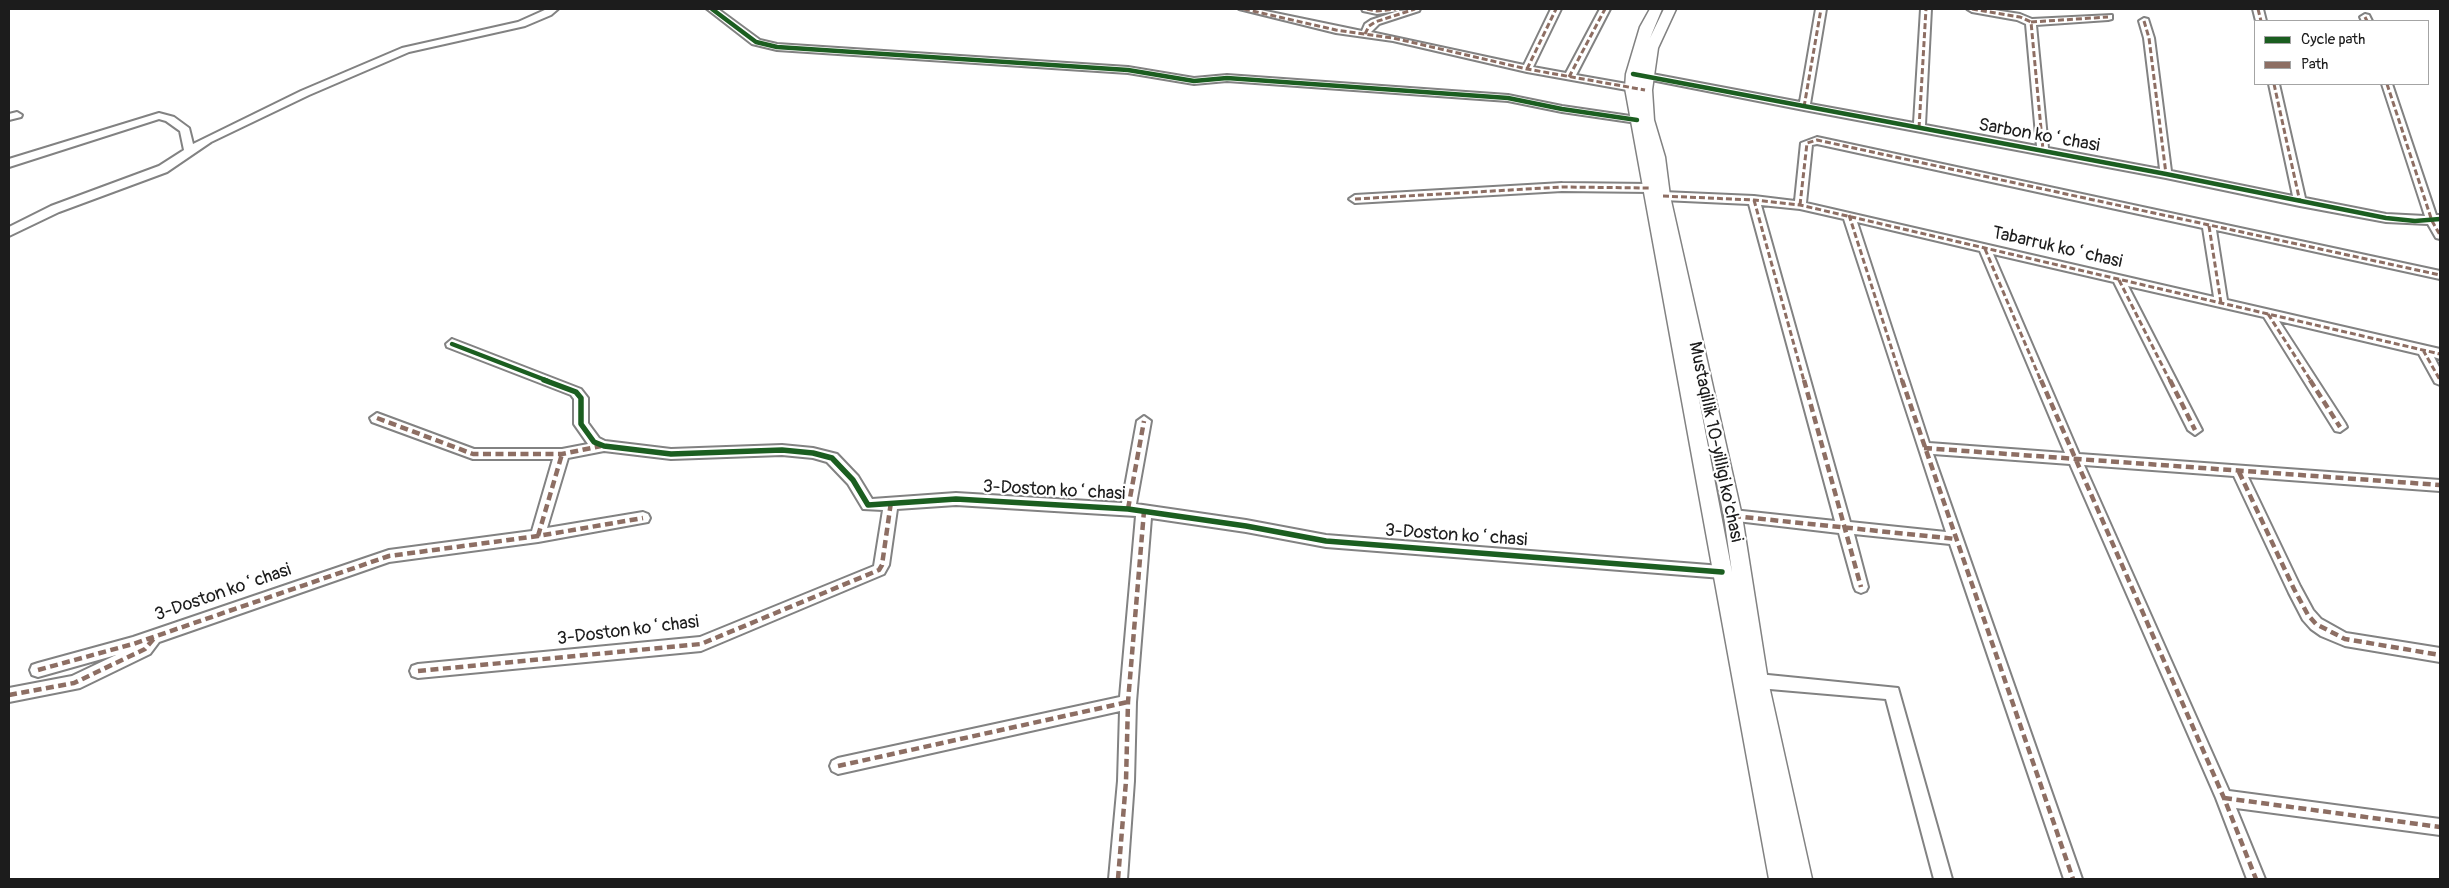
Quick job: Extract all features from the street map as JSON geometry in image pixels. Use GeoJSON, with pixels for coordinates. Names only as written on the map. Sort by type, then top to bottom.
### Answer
{"type":"FeatureCollection","features":[{"type":"Feature","properties":{"kind":"main road","name":"Mustaqillik 10-yilligi ko'chasi"},"geometry":{"type":"LineString","coordinates":[[1656,9],[1646,26],[1639,82],[1637,120],[1656,192],[1733,516],[1758,681],[1801,879]]}},
{"type":"Feature","properties":{"kind":"main road","name":"Mustaqillik 10-yilligi ko'chasi"},"geometry":{"type":"LineString","coordinates":[[1670,9],[1651,48],[1639,82],[1647,120],[1658,157],[1656,192],[1722,572],[1780,879]]}},
{"type":"Feature","properties":{"kind":"street"},"geometry":{"type":"LineString","coordinates":[[9,232],[55,209],[163,169],[176,162],[189,150],[305,93],[406,50],[521,24],[553,9]]}},
{"type":"Feature","properties":{"kind":"street"},"geometry":{"type":"LineString","coordinates":[[712,9],[756,42],[777,47],[1128,70],[1194,81],[1227,78],[1508,98],[1562,110],[1637,120]]}},
{"type":"Feature","properties":{"kind":"street","name":"Sarbon koʻchasi"},"geometry":{"type":"LineString","coordinates":[[1244,9],[1393,38],[1570,77],[1639,82],[1804,106],[2043,150],[2386,218],[2414,222],[2436,220]]}},
{"type":"Feature","properties":{"kind":"street"},"geometry":{"type":"LineString","coordinates":[[1367,9],[1377,11],[1396,9]]}},
{"type":"Feature","properties":{"kind":"street"},"geometry":{"type":"LineString","coordinates":[[1365,34],[1369,26],[1375,22],[1415,9]]}},
{"type":"Feature","properties":{"kind":"street"},"geometry":{"type":"LineString","coordinates":[[1527,69],[1556,9]]}},
{"type":"Feature","properties":{"kind":"street"},"geometry":{"type":"LineString","coordinates":[[1570,77],[1605,9]]}},
{"type":"Feature","properties":{"kind":"street"},"geometry":{"type":"LineString","coordinates":[[1804,106],[1820,9]]}},
{"type":"Feature","properties":{"kind":"street"},"geometry":{"type":"LineString","coordinates":[[1919,128],[1926,9]]}},
{"type":"Feature","properties":{"kind":"street"},"geometry":{"type":"LineString","coordinates":[[1972,9],[2020,18],[2031,22],[2108,17]]}},
{"type":"Feature","properties":{"kind":"street"},"geometry":{"type":"LineString","coordinates":[[2144,21],[2149,38],[2166,174]]}},
{"type":"Feature","properties":{"kind":"street"},"geometry":{"type":"LineString","coordinates":[[2031,22],[2043,150]]}},
{"type":"Feature","properties":{"kind":"street"},"geometry":{"type":"LineString","coordinates":[[2274,85],[2300,202]]}},
{"type":"Feature","properties":{"kind":"street"},"geometry":{"type":"LineString","coordinates":[[2387,85],[2440,235]]}},
{"type":"Feature","properties":{"kind":"street"},"geometry":{"type":"LineString","coordinates":[[9,163],[159,116],[170,119],[185,130],[189,150]]}},
{"type":"Feature","properties":{"kind":"street"},"geometry":{"type":"LineString","coordinates":[[1800,205],[1807,143],[1817,140],[2440,274]]}},
{"type":"Feature","properties":{"kind":"street","name":"Tabarruk koʻchasi"},"geometry":{"type":"LineString","coordinates":[[1355,199],[1562,187],[1656,192],[1800,205],[1849,215],[1985,250],[2440,354]]}},
{"type":"Feature","properties":{"kind":"street"},"geometry":{"type":"LineString","coordinates":[[1754,200],[1861,586]]}},
{"type":"Feature","properties":{"kind":"street"},"geometry":{"type":"LineString","coordinates":[[1849,215],[1924,448],[2073,879]]}},
{"type":"Feature","properties":{"kind":"street"},"geometry":{"type":"LineString","coordinates":[[2210,226],[2221,303]]}},
{"type":"Feature","properties":{"kind":"street"},"geometry":{"type":"LineString","coordinates":[[1985,250],[2074,458],[2224,798],[2256,879]]}},
{"type":"Feature","properties":{"kind":"street"},"geometry":{"type":"LineString","coordinates":[[2119,280],[2195,430]]}},
{"type":"Feature","properties":{"kind":"street"},"geometry":{"type":"LineString","coordinates":[[2268,314],[2340,427]]}},
{"type":"Feature","properties":{"kind":"street"},"geometry":{"type":"LineString","coordinates":[[452,344],[576,392],[581,398],[581,424],[594,442],[604,446]]}},
{"type":"Feature","properties":{"kind":"street"},"geometry":{"type":"LineString","coordinates":[[2423,350],[2440,380]]}},
{"type":"Feature","properties":{"kind":"street","name":"3-Doston koʻchasi"},"geometry":{"type":"LineString","coordinates":[[377,418],[473,454],[562,454],[604,446],[670,454],[782,450],[812,453],[832,458],[852,480],[868,505],[956,499],[1128,509],[1246,526],[1326,541],[1722,572]]}},
{"type":"Feature","properties":{"kind":"street"},"geometry":{"type":"LineString","coordinates":[[1128,509],[1144,421]]}},
{"type":"Feature","properties":{"kind":"street"},"geometry":{"type":"LineString","coordinates":[[1924,448],[2440,485]]}},
{"type":"Feature","properties":{"kind":"street"},"geometry":{"type":"LineString","coordinates":[[538,536],[562,454]]}},
{"type":"Feature","properties":{"kind":"street"},"geometry":{"type":"LineString","coordinates":[[2239,472],[2294,589],[2308,615],[2316,624],[2326,631],[2345,639],[2440,655]]}},
{"type":"Feature","properties":{"kind":"street","name":"3-Doston koʻchasi"},"geometry":{"type":"LineString","coordinates":[[418,671],[701,644],[879,570],[882,565],[891,502]]}},
{"type":"Feature","properties":{"kind":"street"},"geometry":{"type":"LineString","coordinates":[[1118,879],[1126,780],[1128,702],[1144,511]]}},
{"type":"Feature","properties":{"kind":"street"},"geometry":{"type":"LineString","coordinates":[[1733,516],[1956,539]]}},
{"type":"Feature","properties":{"kind":"street","name":"3-Doston koʻchasi"},"geometry":{"type":"LineString","coordinates":[[38,670],[156,636],[389,556],[538,536],[643,518]]}},
{"type":"Feature","properties":{"kind":"street"},"geometry":{"type":"LineString","coordinates":[[9,695],[74,683],[145,648],[156,636]]}},
{"type":"Feature","properties":{"kind":"street"},"geometry":{"type":"LineString","coordinates":[[1758,681],[1892,692],[1896,699],[1943,879]]}},
{"type":"Feature","properties":{"kind":"street"},"geometry":{"type":"LineString","coordinates":[[838,766],[1128,702]]}},
{"type":"Feature","properties":{"kind":"street"},"geometry":{"type":"LineString","coordinates":[[2224,798],[2440,827]]}},
{"type":"Feature","properties":{"kind":"marked path"},"geometry":{"type":"LineString","coordinates":[[1244,9],[1336,30],[1393,38],[1527,69],[1645,90]]}},
{"type":"Feature","properties":{"kind":"marked path"},"geometry":{"type":"LineString","coordinates":[[1367,9],[1377,11],[1396,9]]}},
{"type":"Feature","properties":{"kind":"marked path"},"geometry":{"type":"LineString","coordinates":[[1365,34],[1369,26],[1375,22],[1415,9]]}},
{"type":"Feature","properties":{"kind":"marked path"},"geometry":{"type":"LineString","coordinates":[[1527,69],[1556,9]]}},
{"type":"Feature","properties":{"kind":"marked path"},"geometry":{"type":"LineString","coordinates":[[1569,77],[1605,9]]}},
{"type":"Feature","properties":{"kind":"marked path"},"geometry":{"type":"LineString","coordinates":[[1804,107],[1821,9]]}},
{"type":"Feature","properties":{"kind":"marked path"},"geometry":{"type":"LineString","coordinates":[[1919,128],[1926,9]]}},
{"type":"Feature","properties":{"kind":"marked path"},"geometry":{"type":"LineString","coordinates":[[1972,9],[2020,17],[2031,22],[2043,150]]}},
{"type":"Feature","properties":{"kind":"marked path"},"geometry":{"type":"LineString","coordinates":[[2258,9],[2261,20]]}},
{"type":"Feature","properties":{"kind":"marked path"},"geometry":{"type":"LineString","coordinates":[[2031,22],[2108,17]]}},
{"type":"Feature","properties":{"kind":"marked path"},"geometry":{"type":"LineString","coordinates":[[2144,21],[2149,38],[2166,174]]}},
{"type":"Feature","properties":{"kind":"marked path"},"geometry":{"type":"LineString","coordinates":[[2274,85],[2300,202]]}},
{"type":"Feature","properties":{"kind":"marked path"},"geometry":{"type":"LineString","coordinates":[[2387,85],[2432,221],[2440,235]]}},
{"type":"Feature","properties":{"kind":"marked path"},"geometry":{"type":"LineString","coordinates":[[1800,205],[1807,143],[1817,140],[2440,275]]}},
{"type":"Feature","properties":{"kind":"marked path"},"geometry":{"type":"LineString","coordinates":[[1355,199],[1562,187],[1650,188]]}},
{"type":"Feature","properties":{"kind":"marked path"},"geometry":{"type":"LineString","coordinates":[[1663,196],[1754,200],[1800,205],[2440,354]]}},
{"type":"Feature","properties":{"kind":"marked path"},"geometry":{"type":"LineString","coordinates":[[1754,200],[1861,587]]}},
{"type":"Feature","properties":{"kind":"marked path"},"geometry":{"type":"LineString","coordinates":[[1849,215],[1924,448],[2073,879]]}},
{"type":"Feature","properties":{"kind":"marked path"},"geometry":{"type":"LineString","coordinates":[[2209,226],[2221,303]]}},
{"type":"Feature","properties":{"kind":"marked path"},"geometry":{"type":"LineString","coordinates":[[1985,249],[2074,458],[2224,798],[2256,879]]}},
{"type":"Feature","properties":{"kind":"marked path"},"geometry":{"type":"LineString","coordinates":[[2119,280],[2195,430]]}},
{"type":"Feature","properties":{"kind":"marked path"},"geometry":{"type":"LineString","coordinates":[[2268,314],[2340,427]]}},
{"type":"Feature","properties":{"kind":"marked path"},"geometry":{"type":"LineString","coordinates":[[2423,350],[2440,380]]}},
{"type":"Feature","properties":{"kind":"marked path"},"geometry":{"type":"LineString","coordinates":[[377,418],[473,454],[562,454],[601,446]]}},
{"type":"Feature","properties":{"kind":"marked path"},"geometry":{"type":"LineString","coordinates":[[1128,509],[1144,421]]}},
{"type":"Feature","properties":{"kind":"marked path"},"geometry":{"type":"LineString","coordinates":[[1924,448],[2440,485]]}},
{"type":"Feature","properties":{"kind":"marked path"},"geometry":{"type":"LineString","coordinates":[[538,536],[562,454]]}},
{"type":"Feature","properties":{"kind":"marked path"},"geometry":{"type":"LineString","coordinates":[[2239,472],[2294,589],[2308,615],[2316,624],[2326,631],[2345,639],[2440,655]]}},
{"type":"Feature","properties":{"kind":"marked path"},"geometry":{"type":"LineString","coordinates":[[418,671],[701,644],[879,570],[882,565],[891,502]]}},
{"type":"Feature","properties":{"kind":"marked path"},"geometry":{"type":"LineString","coordinates":[[1118,879],[1126,781],[1128,702],[1144,511]]}},
{"type":"Feature","properties":{"kind":"marked path"},"geometry":{"type":"LineString","coordinates":[[1733,516],[1956,539]]}},
{"type":"Feature","properties":{"kind":"marked path"},"geometry":{"type":"LineString","coordinates":[[38,670],[133,644],[389,556],[538,536],[643,518]]}},
{"type":"Feature","properties":{"kind":"marked path"},"geometry":{"type":"LineString","coordinates":[[9,695],[74,683],[145,649],[156,636]]}},
{"type":"Feature","properties":{"kind":"marked path"},"geometry":{"type":"LineString","coordinates":[[838,766],[1128,702]]}},
{"type":"Feature","properties":{"kind":"marked path"},"geometry":{"type":"LineString","coordinates":[[2224,798],[2440,827]]}},
{"type":"Feature","properties":{"kind":"cycle path"},"geometry":{"type":"LineString","coordinates":[[712,9],[756,42],[777,47],[1128,70],[1194,81],[1227,78],[1508,98],[1562,109],[1637,120]]}},
{"type":"Feature","properties":{"kind":"cycle path"},"geometry":{"type":"LineString","coordinates":[[1633,74],[2166,174],[2386,218],[2415,221],[2440,219]]}},
{"type":"Feature","properties":{"kind":"cycle path"},"geometry":{"type":"LineString","coordinates":[[452,344],[576,392],[581,398],[581,424],[594,442],[604,446],[671,454],[782,450],[813,453],[832,458],[853,480],[868,505],[956,499],[1128,509],[1246,526],[1326,541],[1722,572]]}}]}
